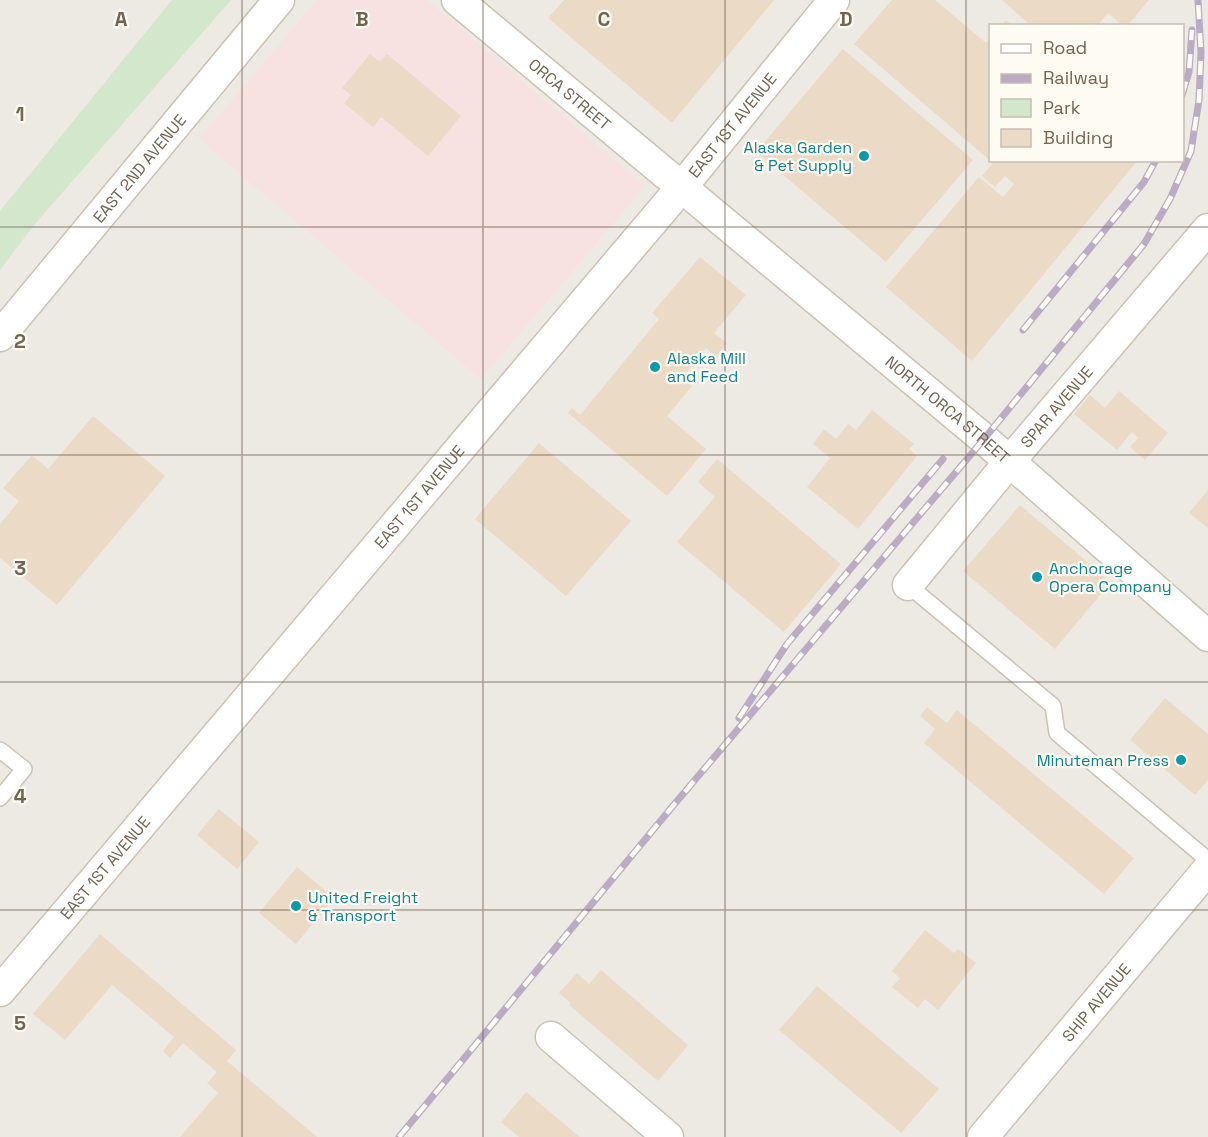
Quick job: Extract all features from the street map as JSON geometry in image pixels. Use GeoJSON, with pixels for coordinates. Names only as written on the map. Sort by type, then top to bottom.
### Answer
{"type":"FeatureCollection","features":[{"type":"Feature","properties":{"kind":"street","name":"EAST 2ND AVENUE"},"geometry":{"type":"LineString","coordinates":[[0,336],[279,0]]}},
{"type":"Feature","properties":{"kind":"street","name":"ORCA STREET"},"geometry":{"type":"LineString","coordinates":[[458,0],[681,188]]}},
{"type":"Feature","properties":{"kind":"street","name":"EAST 1ST AVENUE"},"geometry":{"type":"LineString","coordinates":[[0,991],[681,188],[834,0]]}},
{"type":"Feature","properties":{"kind":"street","name":"NORTH ORCA STREET"},"geometry":{"type":"LineString","coordinates":[[681,188],[1010,461],[1208,636]]}},
{"type":"Feature","properties":{"kind":"street","name":"SPAR AVENUE"},"geometry":{"type":"LineString","coordinates":[[908,585],[1010,461],[1208,229]]}},
{"type":"Feature","properties":{"kind":"street","name":"SHIP AVENUE"},"geometry":{"type":"LineString","coordinates":[[983,1137],[1208,869]]}},
{"type":"Feature","properties":{"kind":"street"},"geometry":{"type":"LineString","coordinates":[[551,1037],[668,1137]]}},
{"type":"Feature","properties":{"kind":"lane"},"geometry":{"type":"LineString","coordinates":[[908,585],[1053,706],[1057,733],[1208,860]]}},
{"type":"Feature","properties":{"kind":"lane"},"geometry":{"type":"LineString","coordinates":[[0,750],[24,769],[0,798]]}},
{"type":"Feature","properties":{"kind":"shaded area"},"geometry":{"type":"Polygon","coordinates":[[[0,0],[1208,0],[1208,1137],[0,1137],[0,0]]]}},
{"type":"Feature","properties":{"kind":"shaded area"},"geometry":{"type":"Polygon","coordinates":[[[317,0],[427,0],[645,186],[481,379],[199,139],[317,0]]]}},
{"type":"Feature","properties":{"kind":"green space"},"geometry":{"type":"Polygon","coordinates":[[[172,0],[231,0],[34,225],[0,270],[0,211],[172,0]]]}},
{"type":"Feature","properties":{"kind":"building"},"geometry":{"type":"Polygon","coordinates":[[[564,0],[774,0],[672,123],[548,18],[564,0]]]}},
{"type":"Feature","properties":{"kind":"building"},"geometry":{"type":"Polygon","coordinates":[[[892,0],[935,0],[986,43],[989,39],[989,160],[854,44],[892,0]]]}},
{"type":"Feature","properties":{"kind":"building"},"geometry":{"type":"Polygon","coordinates":[[[1002,0],[1149,0],[1129,24],[1121,24],[1108,13],[1099,24],[1029,24],[1002,0]]]}},
{"type":"Feature","properties":{"kind":"building","name":"Alaska Garden & Pet Supply"},"geometry":{"type":"Polygon","coordinates":[[[843,49],[973,160],[886,262],[756,152],[843,49]]]}},
{"type":"Feature","properties":{"kind":"building"},"geometry":{"type":"Polygon","coordinates":[[[370,54],[380,62],[387,54],[461,116],[428,156],[381,117],[373,127],[344,103],[351,95],[342,88],[370,54]]]}},
{"type":"Feature","properties":{"kind":"building"},"geometry":{"type":"Polygon","coordinates":[[[1136,162],[972,361],[886,287],[979,177],[1003,197],[1014,184],[1005,176],[995,187],[982,176],[993,163],[1136,162]]]}},
{"type":"Feature","properties":{"kind":"building","name":"Alaska Mill and Feed"},"geometry":{"type":"Polygon","coordinates":[[[700,257],[746,295],[714,333],[727,343],[716,357],[706,348],[682,377],[692,386],[667,416],[706,449],[667,496],[568,413],[572,408],[580,415],[659,319],[652,313],[700,257]]]}},
{"type":"Feature","properties":{"kind":"building"},"geometry":{"type":"Polygon","coordinates":[[[1119,391],[1168,433],[1145,460],[1130,447],[1138,438],[1132,432],[1117,450],[1074,414],[1090,395],[1105,408],[1119,391]]]}},
{"type":"Feature","properties":{"kind":"building"},"geometry":{"type":"Polygon","coordinates":[[[872,410],[914,444],[909,449],[917,456],[858,529],[807,487],[830,458],[813,444],[824,429],[836,439],[848,424],[856,430],[872,410]]]}},
{"type":"Feature","properties":{"kind":"building"},"geometry":{"type":"Polygon","coordinates":[[[93,416],[165,476],[57,605],[0,558],[0,524],[19,501],[3,488],[32,455],[48,469],[93,416]]]}},
{"type":"Feature","properties":{"kind":"building"},"geometry":{"type":"Polygon","coordinates":[[[539,443],[631,521],[566,596],[475,519],[539,443]]]}},
{"type":"Feature","properties":{"kind":"building"},"geometry":{"type":"Polygon","coordinates":[[[717,459],[841,564],[784,632],[677,542],[715,497],[698,482],[717,459]]]}},
{"type":"Feature","properties":{"kind":"building"},"geometry":{"type":"Polygon","coordinates":[[[1208,490],[1208,528],[1189,513],[1208,490]]]}},
{"type":"Feature","properties":{"kind":"building","name":"Anchorage Opera Company"},"geometry":{"type":"Polygon","coordinates":[[[1020,505],[1111,582],[1055,649],[963,571],[1020,505]]]}},
{"type":"Feature","properties":{"kind":"building","name":"Minuteman Press"},"geometry":{"type":"Polygon","coordinates":[[[1165,698],[1208,734],[1208,780],[1195,795],[1130,740],[1165,698]]]}},
{"type":"Feature","properties":{"kind":"building"},"geometry":{"type":"Polygon","coordinates":[[[927,707],[947,723],[957,710],[1134,858],[1104,894],[924,743],[935,729],[920,716],[927,707]]]}},
{"type":"Feature","properties":{"kind":"building"},"geometry":{"type":"Polygon","coordinates":[[[219,809],[259,842],[237,869],[197,835],[219,809]]]}},
{"type":"Feature","properties":{"kind":"building","name":"United Freight & Transport"},"geometry":{"type":"Polygon","coordinates":[[[297,867],[334,898],[296,944],[259,913],[297,867]]]}},
{"type":"Feature","properties":{"kind":"building"},"geometry":{"type":"Polygon","coordinates":[[[925,930],[954,953],[958,949],[976,963],[938,1010],[925,999],[918,1008],[892,987],[900,978],[892,971],[925,930]]]}},
{"type":"Feature","properties":{"kind":"building"},"geometry":{"type":"Polygon","coordinates":[[[100,934],[236,1050],[227,1061],[317,1137],[180,1137],[218,1093],[207,1083],[217,1072],[183,1043],[170,1058],[163,1051],[174,1037],[112,985],[65,1040],[33,1014],[100,934]]]}},
{"type":"Feature","properties":{"kind":"building"},"geometry":{"type":"Polygon","coordinates":[[[601,970],[688,1045],[658,1081],[569,1005],[571,1003],[559,993],[577,973],[589,984],[601,970]]]}},
{"type":"Feature","properties":{"kind":"building"},"geometry":{"type":"Polygon","coordinates":[[[817,986],[939,1089],[901,1133],[779,1030],[817,986]]]}},
{"type":"Feature","properties":{"kind":"building"},"geometry":{"type":"Polygon","coordinates":[[[526,1092],[580,1137],[519,1137],[501,1122],[526,1092]]]}},
{"type":"Feature","properties":{"kind":"railway"},"geometry":{"type":"LineString","coordinates":[[399,1137],[672,807],[984,439],[1144,244],[1170,199],[1191,151],[1199,100],[1201,52],[1198,0]]}},
{"type":"Feature","properties":{"kind":"railway"},"geometry":{"type":"LineString","coordinates":[[1184,88],[1189,72],[1192,30]]}},
{"type":"Feature","properties":{"kind":"railway"},"geometry":{"type":"LineString","coordinates":[[1023,330],[1144,182],[1155,162]]}},
{"type":"Feature","properties":{"kind":"railway"},"geometry":{"type":"LineString","coordinates":[[739,718],[787,644],[943,459]]}},
{"type":"Feature","properties":{"kind":"place","name":"Alaska Garden & Pet Supply"},"geometry":{"type":"Point","coordinates":[864,156]}},
{"type":"Feature","properties":{"kind":"place","name":"Alaska Mill and Feed"},"geometry":{"type":"Point","coordinates":[655,367]}},
{"type":"Feature","properties":{"kind":"place","name":"Anchorage Opera Company"},"geometry":{"type":"Point","coordinates":[1037,577]}},
{"type":"Feature","properties":{"kind":"place","name":"Minuteman Press"},"geometry":{"type":"Point","coordinates":[1181,760]}},
{"type":"Feature","properties":{"kind":"place","name":"United Freight & Transport"},"geometry":{"type":"Point","coordinates":[296,906]}}]}
